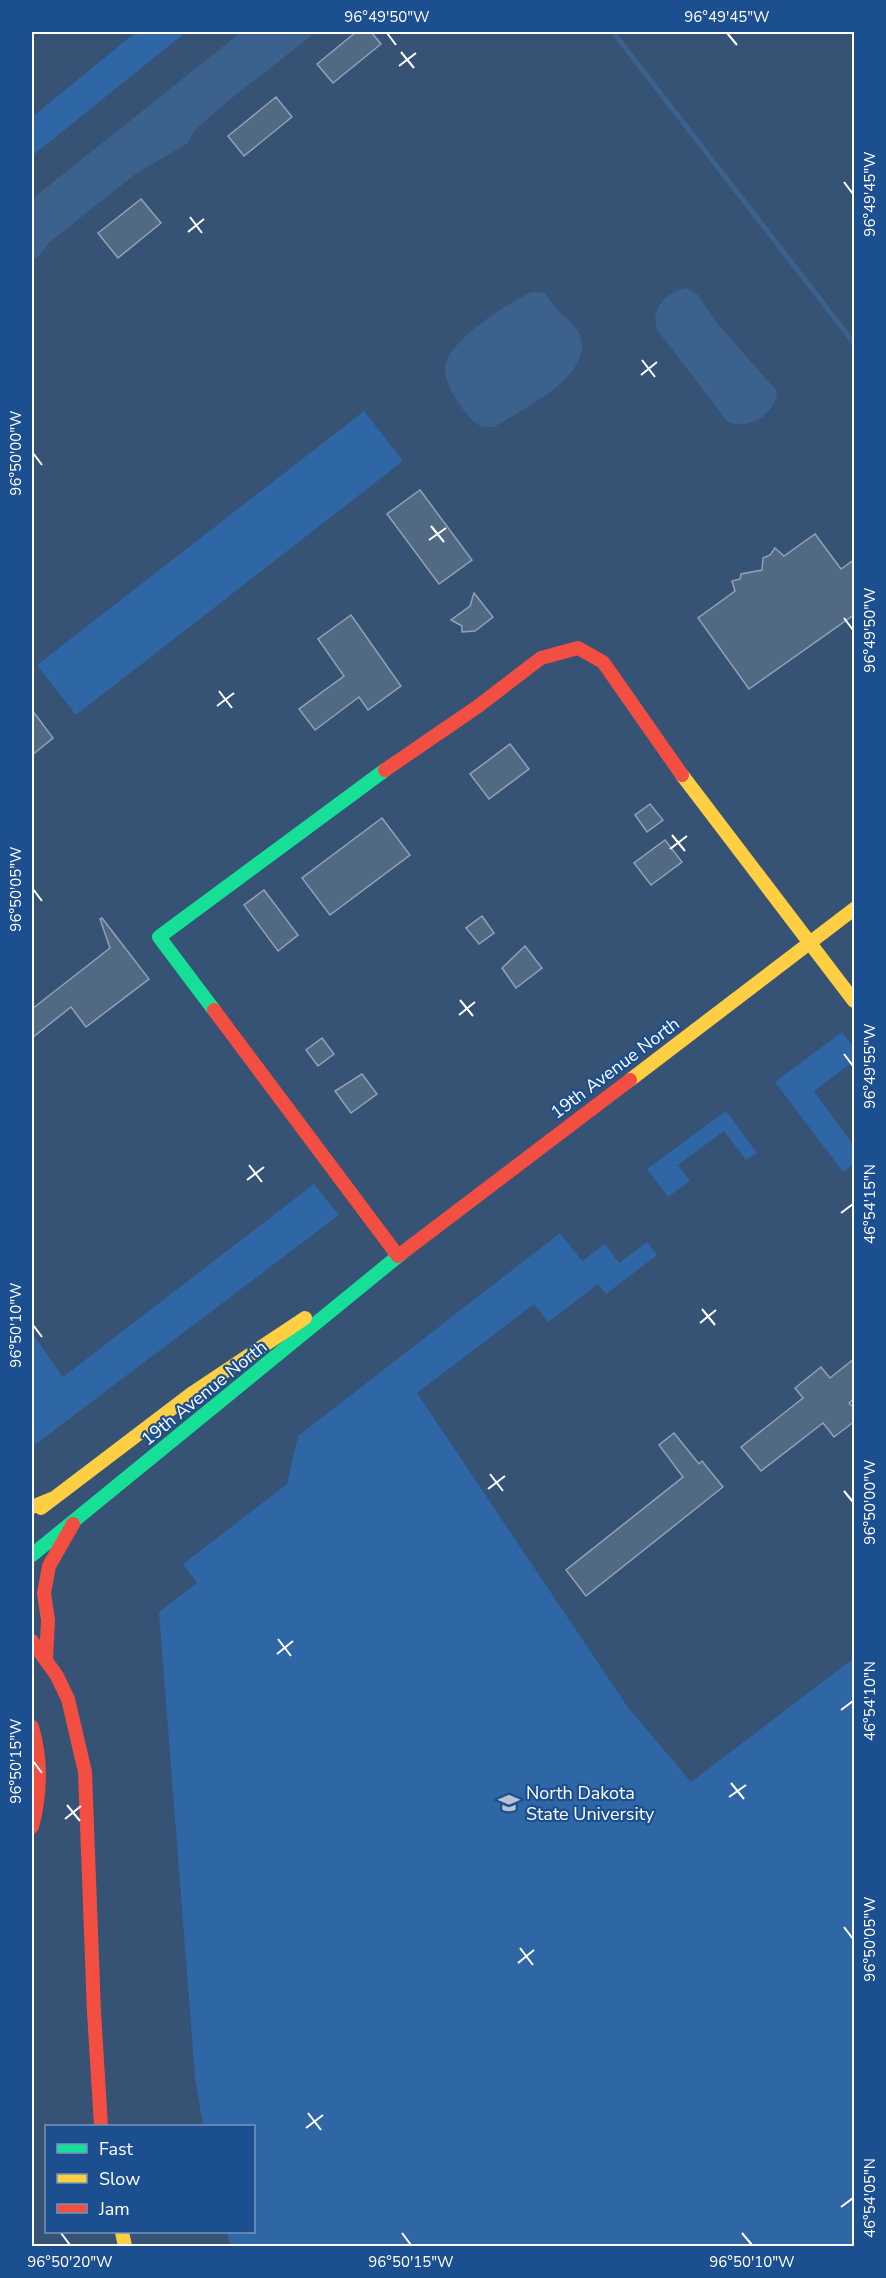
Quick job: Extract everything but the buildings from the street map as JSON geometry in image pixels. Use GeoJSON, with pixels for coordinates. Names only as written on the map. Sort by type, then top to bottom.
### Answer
{"type":"FeatureCollection","features":[{"type":"Feature","properties":{"kind":"main road"},"geometry":{"type":"LineString","coordinates":[[398,1256],[159,937],[398,760],[477,707],[541,657],[578,648],[603,662],[681,773],[809,944],[855,1001]]}},
{"type":"Feature","properties":{"kind":"main road","name":"19th Avenue North"},"geometry":{"type":"LineString","coordinates":[[32,1556],[398,1256],[855,909]]}},
{"type":"Feature","properties":{"kind":"main road","name":"19th Avenue North"},"geometry":{"type":"LineString","coordinates":[[32,1515],[191,1394],[398,1256]]}},
{"type":"Feature","properties":{"kind":"main road"},"geometry":{"type":"LineString","coordinates":[[32,1507],[54,1498]]}},
{"type":"Feature","properties":{"kind":"main road"},"geometry":{"type":"LineString","coordinates":[[46,1659],[48,1620],[44,1593],[49,1566],[73,1524]]}},
{"type":"Feature","properties":{"kind":"main road"},"geometry":{"type":"LineString","coordinates":[[32,1641],[46,1659],[67,1698],[80,1743],[88,1829],[94,2048],[101,2125]]}},
{"type":"Feature","properties":{"kind":"main road"},"geometry":{"type":"LineString","coordinates":[[32,1727],[41,1770],[32,1827]]}},
{"type":"Feature","properties":{"kind":"shaded area"},"geometry":{"type":"Polygon","coordinates":[[[136,32],[186,32],[32,156],[32,117],[136,32]]]}},
{"type":"Feature","properties":{"kind":"shaded area"},"geometry":{"type":"Polygon","coordinates":[[[241,32],[316,32],[227,102],[194,131],[188,143],[137,173],[50,242],[32,261],[32,199],[241,32]]]}},
{"type":"Feature","properties":{"kind":"shaded area"},"geometry":{"type":"Polygon","coordinates":[[[686,288],[698,295],[716,322],[777,391],[772,407],[759,419],[743,424],[727,421],[658,331],[657,309],[666,298],[686,288]]]}},
{"type":"Feature","properties":{"kind":"shaded area"},"geometry":{"type":"Polygon","coordinates":[[[532,292],[546,293],[553,305],[577,330],[582,350],[577,364],[553,390],[537,401],[494,427],[480,426],[467,415],[451,391],[445,375],[448,358],[455,347],[480,324],[532,292]]]}},
{"type":"Feature","properties":{"kind":"shaded area"},"geometry":{"type":"Polygon","coordinates":[[[364,411],[403,461],[76,715],[37,665],[364,411]]]}},
{"type":"Feature","properties":{"kind":"shaded area"},"geometry":{"type":"Polygon","coordinates":[[[842,1032],[854,1048],[854,1061],[814,1091],[854,1146],[854,1163],[843,1172],[775,1082],[842,1032]]]}},
{"type":"Feature","properties":{"kind":"shaded area"},"geometry":{"type":"Polygon","coordinates":[[[726,1111],[757,1153],[746,1160],[724,1131],[678,1165],[690,1181],[668,1197],[647,1169],[726,1111]]]}},
{"type":"Feature","properties":{"kind":"shaded area"},"geometry":{"type":"Polygon","coordinates":[[[314,1184],[339,1215],[32,1447],[32,1333],[63,1377],[314,1184]]]}},
{"type":"Feature","properties":{"kind":"shaded area","name":"North Dakota State University"},"geometry":{"type":"Polygon","coordinates":[[[560,1233],[582,1261],[605,1244],[619,1263],[647,1242],[657,1255],[606,1294],[598,1284],[548,1322],[534,1304],[417,1393],[627,1706],[691,1782],[854,1658],[854,2246],[230,2246],[227,2233],[255,2233],[255,2125],[203,2125],[195,2077],[159,1612],[197,1583],[183,1564],[287,1484],[298,1436],[560,1233]]]}},
{"type":"Feature","properties":{"kind":"waterway"},"geometry":{"type":"LineString","coordinates":[[613,32],[854,343]]}},
{"type":"Feature","properties":{"kind":"traffic: fast"},"geometry":{"type":"LineString","coordinates":[[214,1010],[159,937],[385,770]]}},
{"type":"Feature","properties":{"kind":"traffic: fast"},"geometry":{"type":"LineString","coordinates":[[32,1555],[402,1253]]}},
{"type":"Feature","properties":{"kind":"traffic: slow"},"geometry":{"type":"LineString","coordinates":[[682,775],[854,1001]]}},
{"type":"Feature","properties":{"kind":"traffic: slow"},"geometry":{"type":"LineString","coordinates":[[630,1080],[854,909]]}},
{"type":"Feature","properties":{"kind":"traffic: slow"},"geometry":{"type":"LineString","coordinates":[[41,1508],[191,1394],[305,1318]]}},
{"type":"Feature","properties":{"kind":"traffic: slow"},"geometry":{"type":"LineString","coordinates":[[32,1507],[54,1498]]}},
{"type":"Feature","properties":{"kind":"traffic: slow"},"geometry":{"type":"LineString","coordinates":[[122,2233],[125,2246]]}},
{"type":"Feature","properties":{"kind":"traffic: jam"},"geometry":{"type":"LineString","coordinates":[[385,770],[477,707],[541,658],[578,648],[603,662],[682,775]]}},
{"type":"Feature","properties":{"kind":"traffic: jam"},"geometry":{"type":"LineString","coordinates":[[214,1010],[398,1256]]}},
{"type":"Feature","properties":{"kind":"traffic: jam"},"geometry":{"type":"LineString","coordinates":[[402,1253],[630,1080]]}},
{"type":"Feature","properties":{"kind":"traffic: jam"},"geometry":{"type":"LineString","coordinates":[[46,1659],[48,1620],[44,1593],[49,1566],[73,1524]]}},
{"type":"Feature","properties":{"kind":"traffic: jam"},"geometry":{"type":"LineString","coordinates":[[32,1641],[57,1676],[68,1699],[85,1772],[94,2012],[101,2125]]}},
{"type":"Feature","properties":{"kind":"traffic: jam"},"geometry":{"type":"LineString","coordinates":[[32,1727],[39,1765],[37,1802],[32,1827]]}},
{"type":"Feature","properties":{"kind":"place","name":"North Dakota State University"},"geometry":{"type":"Point","coordinates":[509,1803]}}]}
